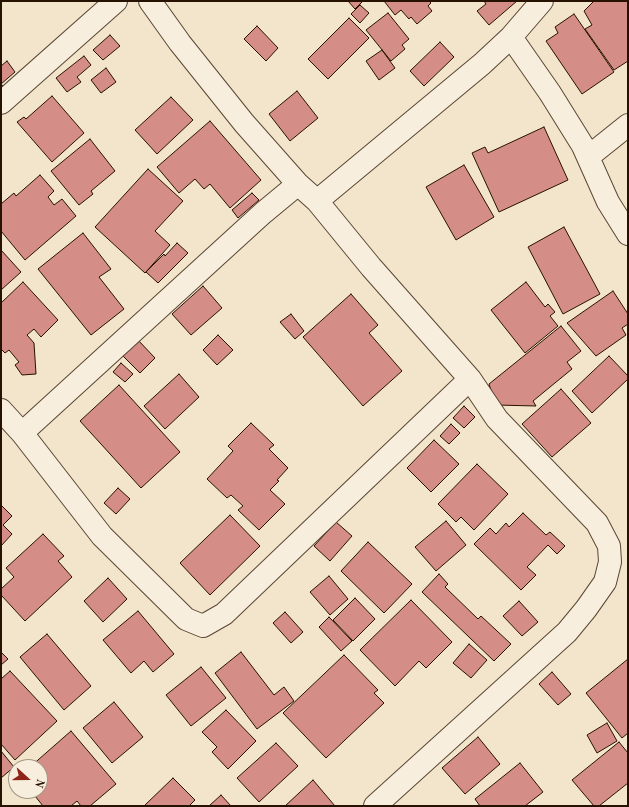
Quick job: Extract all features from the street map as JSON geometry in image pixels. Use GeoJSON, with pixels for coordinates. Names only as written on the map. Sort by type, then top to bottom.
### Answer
{"type":"FeatureCollection","features":[{"type":"Feature","properties":{"kind":"street"},"geometry":{"type":"LineString","coordinates":[[1,103],[116,1]]}},
{"type":"Feature","properties":{"kind":"street"},"geometry":{"type":"LineString","coordinates":[[150,1],[185,50],[244,123],[298,184],[317,201],[370,267],[470,379],[497,418],[597,523],[609,546],[610,562],[605,582],[590,604],[567,632],[375,806]]}},
{"type":"Feature","properties":{"kind":"street"},"geometry":{"type":"LineString","coordinates":[[317,201],[482,64],[511,37],[542,1]]}},
{"type":"Feature","properties":{"kind":"street"},"geometry":{"type":"LineString","coordinates":[[511,37],[550,93],[583,146],[608,202],[628,234]]}},
{"type":"Feature","properties":{"kind":"street"},"geometry":{"type":"LineString","coordinates":[[588,157],[628,125]]}},
{"type":"Feature","properties":{"kind":"street"},"geometry":{"type":"LineString","coordinates":[[22,433],[263,213],[298,184]]}},
{"type":"Feature","properties":{"kind":"street"},"geometry":{"type":"LineString","coordinates":[[1,410],[22,433],[102,536],[186,619],[203,626],[224,614],[470,379]]}},
{"type":"Feature","properties":{"kind":"building"},"geometry":{"type":"Polygon","coordinates":[[[348,1],[363,1],[355,9],[348,1]]]}},
{"type":"Feature","properties":{"kind":"building"},"geometry":{"type":"Polygon","coordinates":[[[384,1],[429,1],[431,3],[428,6],[432,11],[417,24],[411,17],[409,19],[401,10],[395,15],[384,1]]]}},
{"type":"Feature","properties":{"kind":"building"},"geometry":{"type":"Polygon","coordinates":[[[484,1],[517,1],[489,25],[477,11],[486,4],[484,1]]]}},
{"type":"Feature","properties":{"kind":"building"},"geometry":{"type":"Polygon","coordinates":[[[594,1],[628,1],[628,61],[614,70],[585,29],[592,25],[584,11],[594,1]]]}},
{"type":"Feature","properties":{"kind":"building"},"geometry":{"type":"Polygon","coordinates":[[[360,5],[369,13],[360,23],[351,14],[360,5]]]}},
{"type":"Feature","properties":{"kind":"building"},"geometry":{"type":"Polygon","coordinates":[[[388,13],[409,39],[402,45],[405,49],[391,61],[366,30],[388,13]]]}},
{"type":"Feature","properties":{"kind":"building"},"geometry":{"type":"Polygon","coordinates":[[[574,14],[614,72],[582,94],[546,41],[558,33],[555,27],[574,14]]]}},
{"type":"Feature","properties":{"kind":"building"},"geometry":{"type":"Polygon","coordinates":[[[349,18],[369,38],[328,79],[308,59],[349,18]]]}},
{"type":"Feature","properties":{"kind":"building"},"geometry":{"type":"Polygon","coordinates":[[[257,26],[278,48],[266,61],[244,39],[257,26]]]}},
{"type":"Feature","properties":{"kind":"building"},"geometry":{"type":"Polygon","coordinates":[[[110,35],[120,46],[103,60],[93,50],[110,35]]]}},
{"type":"Feature","properties":{"kind":"building"},"geometry":{"type":"Polygon","coordinates":[[[440,42],[454,57],[424,86],[410,71],[440,42]]]}},
{"type":"Feature","properties":{"kind":"building"},"geometry":{"type":"Polygon","coordinates":[[[382,50],[395,68],[379,80],[366,61],[382,50]]]}},
{"type":"Feature","properties":{"kind":"building"},"geometry":{"type":"Polygon","coordinates":[[[84,56],[91,65],[77,77],[81,82],[67,92],[56,78],[84,56]]]}},
{"type":"Feature","properties":{"kind":"building"},"geometry":{"type":"Polygon","coordinates":[[[7,61],[15,72],[1,84],[1,66],[7,61]]]}},
{"type":"Feature","properties":{"kind":"building"},"geometry":{"type":"Polygon","coordinates":[[[106,68],[116,82],[101,93],[91,80],[106,68]]]}},
{"type":"Feature","properties":{"kind":"building"},"geometry":{"type":"Polygon","coordinates":[[[297,91],[318,118],[290,141],[269,114],[297,91]]]}},
{"type":"Feature","properties":{"kind":"building"},"geometry":{"type":"Polygon","coordinates":[[[52,96],[84,133],[52,162],[17,122],[24,117],[26,119],[52,96]]]}},
{"type":"Feature","properties":{"kind":"building"},"geometry":{"type":"Polygon","coordinates":[[[171,97],[193,120],[157,154],[135,130],[171,97]]]}},
{"type":"Feature","properties":{"kind":"building"},"geometry":{"type":"Polygon","coordinates":[[[210,121],[261,180],[230,208],[210,184],[204,189],[195,179],[179,193],[157,167],[210,121]]]}},
{"type":"Feature","properties":{"kind":"building"},"geometry":{"type":"Polygon","coordinates":[[[544,127],[568,180],[499,212],[472,153],[485,147],[488,153],[544,127]]]}},
{"type":"Feature","properties":{"kind":"building"},"geometry":{"type":"Polygon","coordinates":[[[90,139],[115,171],[91,191],[93,194],[79,205],[51,171],[90,139]]]}},
{"type":"Feature","properties":{"kind":"building"},"geometry":{"type":"Polygon","coordinates":[[[464,165],[494,217],[456,240],[426,187],[464,165]]]}},
{"type":"Feature","properties":{"kind":"building"},"geometry":{"type":"Polygon","coordinates":[[[148,169],[183,201],[155,231],[170,245],[145,273],[95,227],[148,169]]]}},
{"type":"Feature","properties":{"kind":"building"},"geometry":{"type":"Polygon","coordinates":[[[40,175],[54,191],[48,197],[54,205],[62,199],[76,216],[25,260],[1,231],[1,204],[14,193],[16,196],[40,175]]]}},
{"type":"Feature","properties":{"kind":"building"},"geometry":{"type":"Polygon","coordinates":[[[252,193],[259,200],[238,218],[232,210],[252,193]]]}},
{"type":"Feature","properties":{"kind":"building"},"geometry":{"type":"Polygon","coordinates":[[[564,227],[600,294],[563,314],[528,247],[564,227]]]}},
{"type":"Feature","properties":{"kind":"building"},"geometry":{"type":"Polygon","coordinates":[[[83,233],[111,269],[99,277],[124,309],[91,335],[38,269],[83,233]]]}},
{"type":"Feature","properties":{"kind":"building"},"geometry":{"type":"Polygon","coordinates":[[[177,243],[188,253],[158,283],[146,272],[164,254],[165,256],[177,243]]]}},
{"type":"Feature","properties":{"kind":"building"},"geometry":{"type":"Polygon","coordinates":[[[1,250],[21,272],[1,290],[1,250]]]}},
{"type":"Feature","properties":{"kind":"building"},"geometry":{"type":"Polygon","coordinates":[[[23,282],[58,320],[41,337],[34,329],[27,335],[34,343],[36,374],[22,375],[15,365],[19,362],[9,350],[5,353],[1,349],[1,303],[23,282]]]}},
{"type":"Feature","properties":{"kind":"building"},"geometry":{"type":"Polygon","coordinates":[[[526,282],[545,307],[548,304],[555,312],[550,316],[558,326],[525,353],[491,310],[526,282]]]}},
{"type":"Feature","properties":{"kind":"building"},"geometry":{"type":"Polygon","coordinates":[[[203,286],[222,308],[191,335],[172,314],[203,286]]]}},
{"type":"Feature","properties":{"kind":"building"},"geometry":{"type":"Polygon","coordinates":[[[613,291],[628,314],[628,324],[622,328],[626,335],[596,356],[567,323],[613,291]]]}},
{"type":"Feature","properties":{"kind":"building"},"geometry":{"type":"Polygon","coordinates":[[[351,294],[378,325],[369,333],[402,371],[363,406],[303,337],[351,294]]]}},
{"type":"Feature","properties":{"kind":"building"},"geometry":{"type":"Polygon","coordinates":[[[291,314],[304,331],[295,339],[280,322],[291,314]]]}},
{"type":"Feature","properties":{"kind":"building"},"geometry":{"type":"Polygon","coordinates":[[[561,326],[581,351],[567,362],[572,369],[533,401],[536,406],[496,405],[489,384],[561,326]]]}},
{"type":"Feature","properties":{"kind":"building"},"geometry":{"type":"Polygon","coordinates":[[[218,335],[233,350],[217,365],[203,350],[218,335]]]}},
{"type":"Feature","properties":{"kind":"building"},"geometry":{"type":"Polygon","coordinates":[[[138,340],[155,358],[140,373],[122,355],[138,340]]]}},
{"type":"Feature","properties":{"kind":"building"},"geometry":{"type":"Polygon","coordinates":[[[609,356],[628,376],[628,379],[592,413],[572,391],[609,356]]]}},
{"type":"Feature","properties":{"kind":"building"},"geometry":{"type":"Polygon","coordinates":[[[121,363],[133,374],[125,382],[113,372],[121,363]]]}},
{"type":"Feature","properties":{"kind":"building"},"geometry":{"type":"Polygon","coordinates":[[[179,374],[199,397],[165,429],[144,406],[179,374]]]}},
{"type":"Feature","properties":{"kind":"building"},"geometry":{"type":"Polygon","coordinates":[[[119,385],[180,452],[141,488],[80,421],[119,385]]]}},
{"type":"Feature","properties":{"kind":"building"},"geometry":{"type":"Polygon","coordinates":[[[561,389],[591,423],[552,457],[522,424],[561,389]]]}},
{"type":"Feature","properties":{"kind":"building"},"geometry":{"type":"Polygon","coordinates":[[[464,406],[475,417],[464,428],[453,418],[464,406]]]}},
{"type":"Feature","properties":{"kind":"building"},"geometry":{"type":"Polygon","coordinates":[[[251,423],[274,445],[269,449],[288,468],[277,480],[279,481],[270,490],[285,504],[259,530],[238,510],[243,506],[231,495],[227,498],[207,479],[233,451],[228,446],[251,423]]]}},
{"type":"Feature","properties":{"kind":"building"},"geometry":{"type":"Polygon","coordinates":[[[451,424],[460,433],[449,444],[440,436],[451,424]]]}},
{"type":"Feature","properties":{"kind":"building"},"geometry":{"type":"Polygon","coordinates":[[[434,440],[459,464],[431,492],[407,468],[434,440]]]}},
{"type":"Feature","properties":{"kind":"building"},"geometry":{"type":"Polygon","coordinates":[[[477,464],[508,494],[474,530],[461,517],[456,522],[438,504],[477,464]]]}},
{"type":"Feature","properties":{"kind":"building"},"geometry":{"type":"Polygon","coordinates":[[[118,488],[130,499],[116,514],[104,503],[118,488]]]}},
{"type":"Feature","properties":{"kind":"building"},"geometry":{"type":"Polygon","coordinates":[[[1,505],[12,516],[3,525],[12,534],[1,546],[1,505]]]}},
{"type":"Feature","properties":{"kind":"building"},"geometry":{"type":"Polygon","coordinates":[[[523,513],[546,535],[550,532],[565,546],[557,554],[548,545],[527,567],[536,575],[521,590],[474,544],[490,528],[496,534],[506,523],[509,527],[523,513]]]}},
{"type":"Feature","properties":{"kind":"building"},"geometry":{"type":"Polygon","coordinates":[[[230,515],[260,546],[210,595],[180,563],[230,515]]]}},
{"type":"Feature","properties":{"kind":"building"},"geometry":{"type":"Polygon","coordinates":[[[446,521],[466,545],[436,571],[415,547],[446,521]]]}},
{"type":"Feature","properties":{"kind":"building"},"geometry":{"type":"Polygon","coordinates":[[[336,522],[352,536],[330,561],[314,546],[336,522]]]}},
{"type":"Feature","properties":{"kind":"building"},"geometry":{"type":"Polygon","coordinates":[[[43,534],[64,556],[58,561],[72,577],[25,621],[1,595],[1,589],[14,577],[6,568],[43,534]]]}},
{"type":"Feature","properties":{"kind":"building"},"geometry":{"type":"Polygon","coordinates":[[[368,542],[412,584],[384,613],[341,571],[368,542]]]}},
{"type":"Feature","properties":{"kind":"building"},"geometry":{"type":"Polygon","coordinates":[[[439,574],[448,584],[445,587],[478,619],[481,616],[511,644],[494,661],[422,592],[439,574]]]}},
{"type":"Feature","properties":{"kind":"building"},"geometry":{"type":"Polygon","coordinates":[[[329,576],[348,599],[330,615],[310,592],[329,576]]]}},
{"type":"Feature","properties":{"kind":"building"},"geometry":{"type":"Polygon","coordinates":[[[108,578],[127,599],[103,622],[84,601],[108,578]]]}},
{"type":"Feature","properties":{"kind":"building"},"geometry":{"type":"Polygon","coordinates":[[[355,598],[375,619],[353,641],[333,620],[355,598]]]}},
{"type":"Feature","properties":{"kind":"building"},"geometry":{"type":"Polygon","coordinates":[[[411,600],[452,642],[426,668],[419,661],[395,686],[360,650],[411,600]]]}},
{"type":"Feature","properties":{"kind":"building"},"geometry":{"type":"Polygon","coordinates":[[[519,601],[538,622],[522,636],[503,616],[519,601]]]}},
{"type":"Feature","properties":{"kind":"building"},"geometry":{"type":"Polygon","coordinates":[[[138,611],[174,654],[153,672],[144,661],[131,673],[103,640],[138,611]]]}},
{"type":"Feature","properties":{"kind":"building"},"geometry":{"type":"Polygon","coordinates":[[[285,612],[303,632],[291,643],[273,623],[285,612]]]}},
{"type":"Feature","properties":{"kind":"building"},"geometry":{"type":"Polygon","coordinates":[[[329,617],[352,641],[341,651],[319,627],[329,617]]]}},
{"type":"Feature","properties":{"kind":"building"},"geometry":{"type":"Polygon","coordinates":[[[47,634],[91,686],[64,710],[20,657],[47,634]]]}},
{"type":"Feature","properties":{"kind":"building"},"geometry":{"type":"Polygon","coordinates":[[[469,644],[487,660],[471,678],[453,663],[469,644]]]}},
{"type":"Feature","properties":{"kind":"building"},"geometry":{"type":"Polygon","coordinates":[[[1,652],[8,659],[1,665],[1,652]]]}},
{"type":"Feature","properties":{"kind":"building"},"geometry":{"type":"Polygon","coordinates":[[[241,652],[274,695],[284,687],[294,701],[257,729],[215,673],[241,652]]]}},
{"type":"Feature","properties":{"kind":"building"},"geometry":{"type":"Polygon","coordinates":[[[344,655],[378,690],[374,693],[384,703],[326,758],[283,713],[344,655]]]}},
{"type":"Feature","properties":{"kind":"building"},"geometry":{"type":"Polygon","coordinates":[[[628,659],[628,733],[622,738],[586,693],[628,659]]]}},
{"type":"Feature","properties":{"kind":"building"},"geometry":{"type":"Polygon","coordinates":[[[201,667],[226,698],[191,726],[166,695],[201,667]]]}},
{"type":"Feature","properties":{"kind":"building"},"geometry":{"type":"Polygon","coordinates":[[[10,671],[57,721],[16,759],[14,759],[1,744],[1,679],[10,671]]]}},
{"type":"Feature","properties":{"kind":"building"},"geometry":{"type":"Polygon","coordinates":[[[552,672],[571,694],[558,705],[539,684],[552,672]]]}},
{"type":"Feature","properties":{"kind":"building"},"geometry":{"type":"Polygon","coordinates":[[[114,702],[143,737],[112,763],[83,728],[114,702]]]}},
{"type":"Feature","properties":{"kind":"building"},"geometry":{"type":"Polygon","coordinates":[[[226,710],[256,741],[228,769],[212,752],[217,747],[202,732],[226,710]]]}},
{"type":"Feature","properties":{"kind":"building"},"geometry":{"type":"Polygon","coordinates":[[[607,723],[617,741],[597,753],[587,735],[607,723]]]}},
{"type":"Feature","properties":{"kind":"building"},"geometry":{"type":"Polygon","coordinates":[[[71,731],[116,784],[90,806],[81,806],[77,801],[71,806],[43,806],[37,799],[48,799],[48,759],[39,759],[71,731]]]}},
{"type":"Feature","properties":{"kind":"building"},"geometry":{"type":"Polygon","coordinates":[[[478,737],[500,764],[465,794],[442,768],[478,737]]]}},
{"type":"Feature","properties":{"kind":"building"},"geometry":{"type":"Polygon","coordinates":[[[619,742],[628,753],[628,783],[599,806],[594,806],[572,780],[619,742]]]}},
{"type":"Feature","properties":{"kind":"building"},"geometry":{"type":"Polygon","coordinates":[[[276,743],[298,766],[259,802],[237,778],[276,743]]]}},
{"type":"Feature","properties":{"kind":"building"},"geometry":{"type":"Polygon","coordinates":[[[1,751],[8,760],[8,772],[1,778],[1,751]]]}},
{"type":"Feature","properties":{"kind":"building"},"geometry":{"type":"Polygon","coordinates":[[[520,763],[543,792],[525,806],[480,806],[475,799],[520,763]]]}},
{"type":"Feature","properties":{"kind":"building"},"geometry":{"type":"Polygon","coordinates":[[[173,778],[195,800],[189,806],[144,806],[173,778]]]}},
{"type":"Feature","properties":{"kind":"building"},"geometry":{"type":"Polygon","coordinates":[[[313,780],[335,806],[285,806],[313,780]]]}},
{"type":"Feature","properties":{"kind":"building"},"geometry":{"type":"Polygon","coordinates":[[[221,795],[231,806],[209,806],[221,795]]]}}]}
